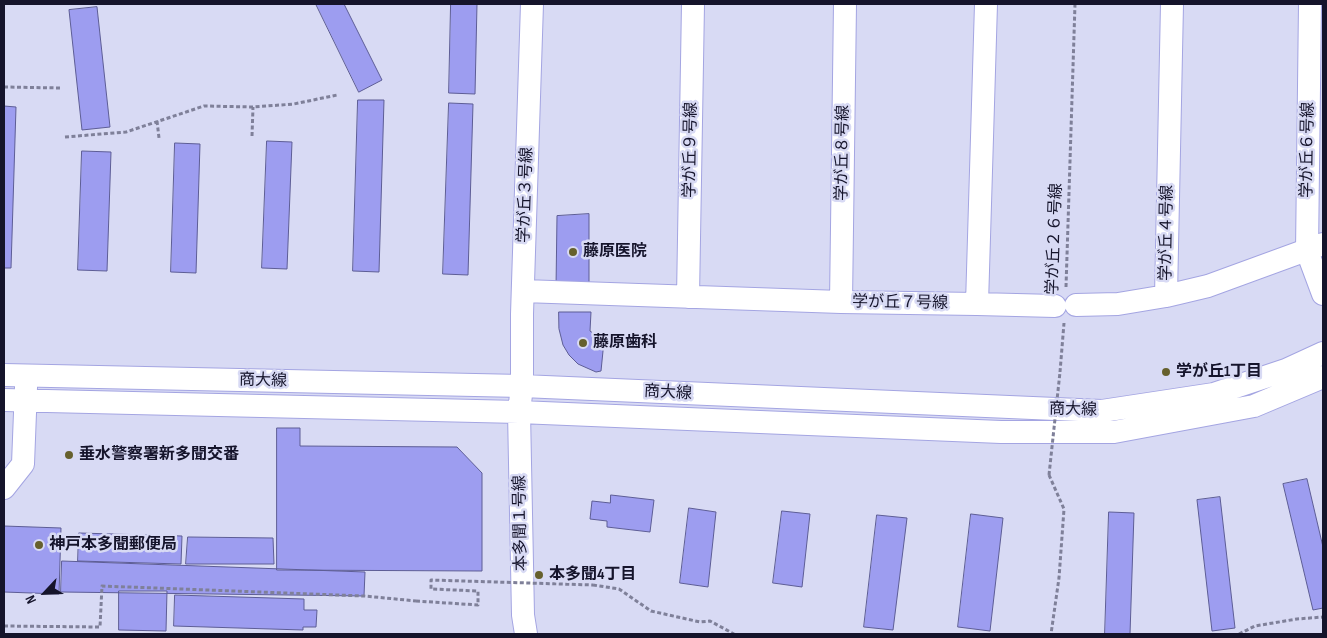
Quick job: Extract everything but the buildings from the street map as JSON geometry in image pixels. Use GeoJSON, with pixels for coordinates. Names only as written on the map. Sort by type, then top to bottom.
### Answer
{"type":"FeatureCollection","features":[{"type":"Feature","properties":{"kind":"street","name":"学が丘３号線"},"geometry":{"type":"LineString","coordinates":[[522,386],[532,4]]}},
{"type":"Feature","properties":{"kind":"street","name":"学が丘９号線"},"geometry":{"type":"LineString","coordinates":[[688,297],[693,4]]}},
{"type":"Feature","properties":{"kind":"street","name":"学が丘８号線"},"geometry":{"type":"LineString","coordinates":[[842,302],[845,4]]}},
{"type":"Feature","properties":{"kind":"street"},"geometry":{"type":"LineString","coordinates":[[977,304],[986,4]]}},
{"type":"Feature","properties":{"kind":"street","name":"学が丘４号線"},"geometry":{"type":"LineString","coordinates":[[1172,4],[1166,296],[1208,286],[1315,247]]}},
{"type":"Feature","properties":{"kind":"street","name":"学が丘６号線"},"geometry":{"type":"LineString","coordinates":[[1310,4],[1315,247],[1323,294]]}},
{"type":"Feature","properties":{"kind":"street","name":"学が丘７号線"},"geometry":{"type":"LineString","coordinates":[[523,291],[842,302],[1065,305],[1118,304],[1166,296]]}},
{"type":"Feature","properties":{"kind":"street","name":"商大線"},"geometry":{"type":"LineString","coordinates":[[4,375],[522,386],[1102,411],[1214,394],[1286,370],[1323,353]]}},
{"type":"Feature","properties":{"kind":"street"},"geometry":{"type":"LineString","coordinates":[[4,488],[23,464],[15,401],[26,376]]}},
{"type":"Feature","properties":{"kind":"street","name":"商大線"},"geometry":{"type":"LineString","coordinates":[[15,401],[519,412],[1001,432],[1114,432],[1254,406],[1323,377]]}},
{"type":"Feature","properties":{"kind":"street","name":"本多聞１号線"},"geometry":{"type":"LineString","coordinates":[[522,386],[519,412],[523,615],[526,634]]}},
{"type":"Feature","properties":{"kind":"path","name":"学が丘２６号線"},"geometry":{"type":"LineString","coordinates":[[1052,634],[1059,578],[1064,509],[1049,475],[1065,305],[1075,4]]}},
{"type":"Feature","properties":{"kind":"path"},"geometry":{"type":"LineString","coordinates":[[4,87],[62,88]]}},
{"type":"Feature","properties":{"kind":"path"},"geometry":{"type":"LineString","coordinates":[[65,137],[126,132],[204,106],[253,107],[294,104],[337,95]]}},
{"type":"Feature","properties":{"kind":"path"},"geometry":{"type":"LineString","coordinates":[[252,136],[253,107]]}},
{"type":"Feature","properties":{"kind":"path"},"geometry":{"type":"LineString","coordinates":[[158,121],[159,138]]}},
{"type":"Feature","properties":{"kind":"path"},"geometry":{"type":"LineString","coordinates":[[4,626],[100,627],[102,586],[364,596],[478,605],[478,591],[431,589],[431,580],[593,585],[619,588],[651,610],[700,622],[710,621],[734,634]]}},
{"type":"Feature","properties":{"kind":"path"},"geometry":{"type":"LineString","coordinates":[[1239,634],[1255,626],[1323,617]]}},
{"type":"Feature","properties":{"kind":"place","name":"藤原医院"},"geometry":{"type":"Point","coordinates":[573,252]}},
{"type":"Feature","properties":{"kind":"place","name":"藤原歯科"},"geometry":{"type":"Point","coordinates":[583,343]}},
{"type":"Feature","properties":{"kind":"place","name":"学が丘1丁目"},"geometry":{"type":"Point","coordinates":[1166,372]}},
{"type":"Feature","properties":{"kind":"place","name":"垂水警察署新多聞交番"},"geometry":{"type":"Point","coordinates":[69,455]}},
{"type":"Feature","properties":{"kind":"place","name":"神戸本多聞郵便局"},"geometry":{"type":"Point","coordinates":[39,545]}},
{"type":"Feature","properties":{"kind":"place","name":"本多聞4丁目"},"geometry":{"type":"Point","coordinates":[539,575]}}]}
